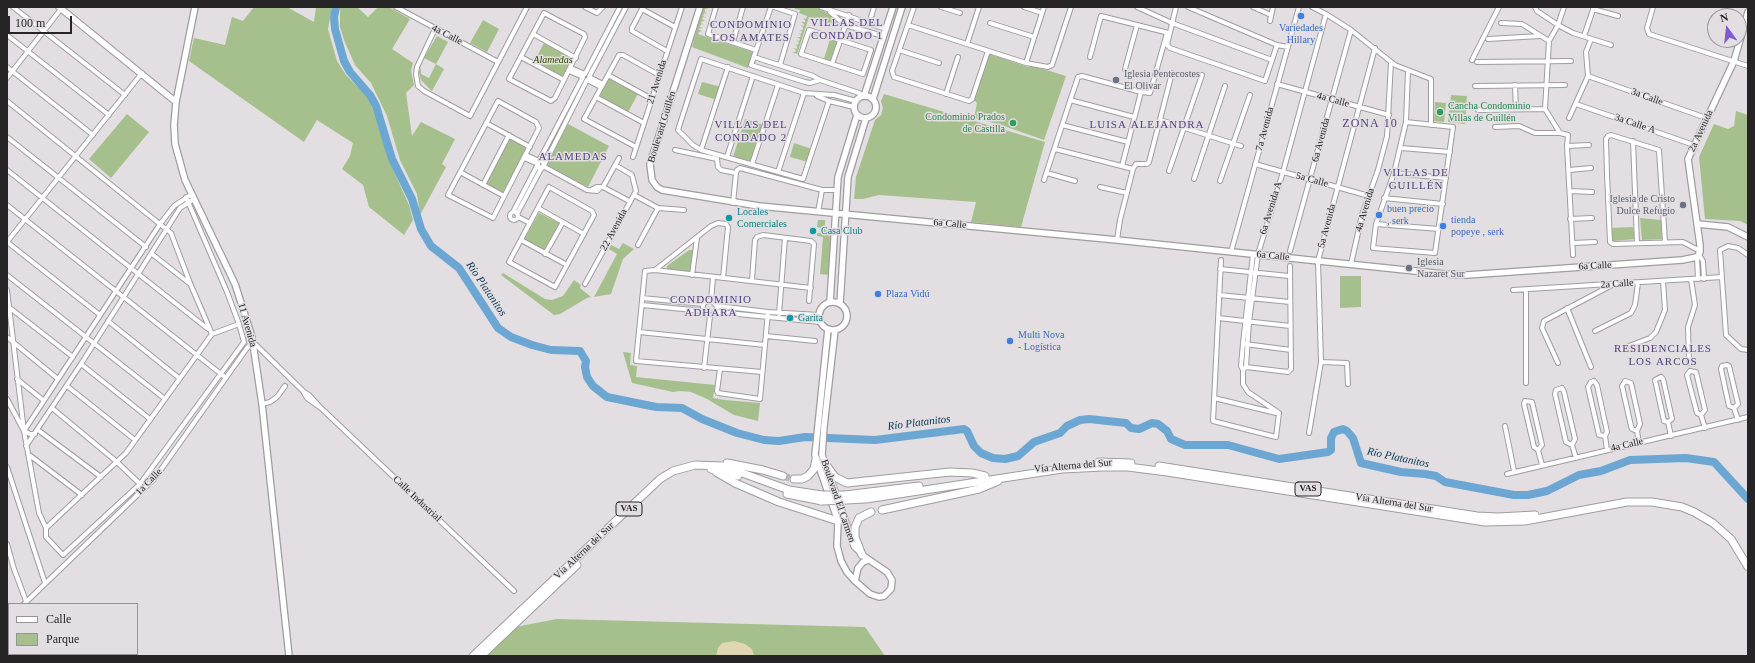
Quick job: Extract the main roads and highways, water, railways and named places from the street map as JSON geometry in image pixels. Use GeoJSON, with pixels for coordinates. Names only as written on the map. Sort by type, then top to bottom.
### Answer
{"type":"FeatureCollection","features":[{"type":"Feature","properties":{"kind":"highway"},"geometry":{"type":"LineString","coordinates":[[794,479],[802,479],[808,476],[814,469],[816,460]]}},
{"type":"Feature","properties":{"kind":"highway"},"geometry":{"type":"LineString","coordinates":[[668,474],[683,465],[711,461],[763,470],[783,476]]}},
{"type":"Feature","properties":{"kind":"highway"},"geometry":{"type":"LineString","coordinates":[[824,462],[835,477],[848,483],[950,472],[972,473],[985,476]]}},
{"type":"Feature","properties":{"kind":"highway","name":"Vía Alterna del Sur"},"geometry":{"type":"LineString","coordinates":[[846,498],[1061,465],[1119,462],[1187,470],[1492,517],[1541,515],[1631,497],[1658,498],[1685,503],[1710,516],[1730,531],[1746,558],[1748,567]]}},
{"type":"Feature","properties":{"kind":"highway","name":"Vía Alterna del Sur"},"geometry":{"type":"LineString","coordinates":[[473,656],[660,479],[668,474],[695,465],[717,465],[737,470],[789,490],[822,498]]}},
{"type":"Feature","properties":{"kind":"highway","name":"Vía Alterna del Sur"},"geometry":{"type":"LineString","coordinates":[[481,656],[663,483],[674,476],[688,471],[710,469],[736,475],[788,494],[822,498],[866,499],[1062,469],[1128,467],[1485,522],[1525,521],[1627,502],[1658,502],[1682,507],[1714,523],[1731,539],[1746,558]]}},
{"type":"Feature","properties":{"kind":"highway"},"geometry":{"type":"LineString","coordinates":[[710,469],[745,487],[786,505],[838,521]]}},
{"type":"Feature","properties":{"kind":"highway"},"geometry":{"type":"LineString","coordinates":[[882,510],[979,489],[1002,478]]}},
{"type":"Feature","properties":{"kind":"highway"},"geometry":{"type":"LineString","coordinates":[[862,555],[856,541],[854,530],[859,518],[871,512]]}},
{"type":"Feature","properties":{"kind":"main road","name":"11 Avenida"},"geometry":{"type":"LineString","coordinates":[[195,7],[176,102],[174,125],[175,144],[180,166],[193,197],[235,284],[248,319],[262,404],[290,656]]}},
{"type":"Feature","properties":{"kind":"main road","name":"Boulevard Guillén"},"geometry":{"type":"LineString","coordinates":[[700,7],[651,160],[650,172],[654,183],[662,190],[733,203],[836,213]]}},
{"type":"Feature","properties":{"kind":"main road"},"geometry":{"type":"LineString","coordinates":[[864,96],[873,99],[876,104],[873,115],[866,118],[858,115],[854,108],[856,101],[864,96],[893,7]]}},
{"type":"Feature","properties":{"kind":"main road"},"geometry":{"type":"LineString","coordinates":[[873,99],[902,7]]}},
{"type":"Feature","properties":{"kind":"main road"},"geometry":{"type":"LineString","coordinates":[[60,8],[176,102]]}},
{"type":"Feature","properties":{"kind":"main road","name":"2a Avenida"},"geometry":{"type":"LineString","coordinates":[[1699,254],[1698,224],[1688,161],[1706,118],[1734,60],[1748,12]]}},
{"type":"Feature","properties":{"kind":"main road"},"geometry":{"type":"LineString","coordinates":[[830,302],[838,177],[858,115]]}},
{"type":"Feature","properties":{"kind":"main road"},"geometry":{"type":"LineString","coordinates":[[840,304],[848,178],[866,118]]}},
{"type":"Feature","properties":{"kind":"main road","name":"6a Calle"},"geometry":{"type":"LineString","coordinates":[[836,213],[1444,274],[1467,275],[1682,260],[1699,254]]}},
{"type":"Feature","properties":{"kind":"main road"},"geometry":{"type":"LineString","coordinates":[[1698,224],[1728,227],[1748,237]]}},
{"type":"Feature","properties":{"kind":"main road"},"geometry":{"type":"LineString","coordinates":[[830,302],[840,304],[846,310],[847,318],[843,326],[835,330],[828,329],[820,322],[819,315],[821,308],[830,302]]}},
{"type":"Feature","properties":{"kind":"main road","name":"Boulevard El Carmen"},"geometry":{"type":"LineString","coordinates":[[828,329],[817,425],[815,451],[816,460],[838,521],[837,546],[847,572],[855,582],[875,596],[884,596],[891,589],[892,582],[890,576],[862,555],[854,546],[824,462],[822,450],[824,426],[835,330]]}},
{"type":"Feature","properties":{"kind":"main road"},"geometry":{"type":"LineString","coordinates":[[855,582],[858,568],[863,562],[869,560]]}},
{"type":"Feature","properties":{"kind":"waterway","name":"Río Platanitos"},"geometry":{"type":"LineString","coordinates":[[336,7],[334,17],[335,29],[344,61],[350,72],[370,95],[376,106],[392,159],[412,199],[421,229],[431,246],[459,268],[498,328],[511,337],[532,345],[551,350],[580,351],[586,361],[585,367],[587,377],[593,386],[607,397],[656,407],[682,408],[702,419],[737,433],[764,440],[779,441],[805,437],[875,440],[964,429],[967,431],[974,446],[981,453],[993,458],[1005,459],[1018,456],[1034,442],[1060,433],[1067,426],[1080,420],[1089,419],[1126,423],[1131,428],[1139,429],[1152,423],[1158,424],[1167,431],[1171,439],[1185,445],[1228,445],[1279,459],[1328,452],[1331,450],[1331,438],[1334,432],[1343,429],[1353,438],[1361,463],[1401,472],[1436,476],[1445,482],[1514,495],[1528,495],[1547,491],[1579,475],[1601,471],[1630,460],[1686,458],[1714,462],[1748,499]]}},
{"type":"Feature","properties":{"kind":"tunnel"},"geometry":{"type":"LineString","coordinates":[[783,476],[794,479]]}},
{"type":"Feature","properties":{"kind":"place","name":"Variedades Hillary"},"geometry":{"type":"Point","coordinates":[1301,16]}},
{"type":"Feature","properties":{"kind":"place","name":"Iglesia Pentecostes El Olivar"},"geometry":{"type":"Point","coordinates":[1116,80]}},
{"type":"Feature","properties":{"kind":"place","name":"Cancha Condominio Villas de Guillén"},"geometry":{"type":"Point","coordinates":[1440,112]}},
{"type":"Feature","properties":{"kind":"place","name":"Condominio Prados de Castilla"},"geometry":{"type":"Point","coordinates":[1013,123]}},
{"type":"Feature","properties":{"kind":"place","name":"Iglesia de Cristo Dulce Refugio"},"geometry":{"type":"Point","coordinates":[1683,205]}},
{"type":"Feature","properties":{"kind":"place","name":"buen precio , serk"},"geometry":{"type":"Point","coordinates":[1379,215]}},
{"type":"Feature","properties":{"kind":"place","name":"Locales Comerciales"},"geometry":{"type":"Point","coordinates":[729,218]}},
{"type":"Feature","properties":{"kind":"place","name":"tienda popeye , serk"},"geometry":{"type":"Point","coordinates":[1443,226]}},
{"type":"Feature","properties":{"kind":"place","name":"Casa Club"},"geometry":{"type":"Point","coordinates":[813,231]}},
{"type":"Feature","properties":{"kind":"place","name":"Iglesia Nazaret Sur"},"geometry":{"type":"Point","coordinates":[1409,268]}},
{"type":"Feature","properties":{"kind":"place","name":"Plaza Vidú"},"geometry":{"type":"Point","coordinates":[878,294]}},
{"type":"Feature","properties":{"kind":"place","name":"Garita"},"geometry":{"type":"Point","coordinates":[790,318]}},
{"type":"Feature","properties":{"kind":"place","name":"Multi Nova - Logística"},"geometry":{"type":"Point","coordinates":[1010,341]}},
{"type":"Feature","properties":{"kind":"district","name":"VILLAS DEL CONDADO 1"},"geometry":{"type":"Point","coordinates":[847,29]}},
{"type":"Feature","properties":{"kind":"district","name":"CONDOMINIO LOS AMATES"},"geometry":{"type":"Point","coordinates":[751,31]}},
{"type":"Feature","properties":{"kind":"district","name":"ZONA 10"},"geometry":{"type":"Point","coordinates":[1370,124]}},
{"type":"Feature","properties":{"kind":"district","name":"LUISA ALEJANDRA"},"geometry":{"type":"Point","coordinates":[1147,125]}},
{"type":"Feature","properties":{"kind":"district","name":"VILLAS DEL CONDADO 2"},"geometry":{"type":"Point","coordinates":[751,131]}},
{"type":"Feature","properties":{"kind":"district","name":"ALAMEDAS"},"geometry":{"type":"Point","coordinates":[573,157]}},
{"type":"Feature","properties":{"kind":"district","name":"VILLAS DE GUILLÉN"},"geometry":{"type":"Point","coordinates":[1416,179]}},
{"type":"Feature","properties":{"kind":"district","name":"CONDOMINIO ADHARA"},"geometry":{"type":"Point","coordinates":[711,306]}},
{"type":"Feature","properties":{"kind":"district","name":"RESIDENCIALES LOS ARCOS"},"geometry":{"type":"Point","coordinates":[1663,355]}},
{"type":"Feature","properties":{"kind":"park label","name":"Alamedas"},"geometry":{"type":"Point","coordinates":[553,60]}}]}
